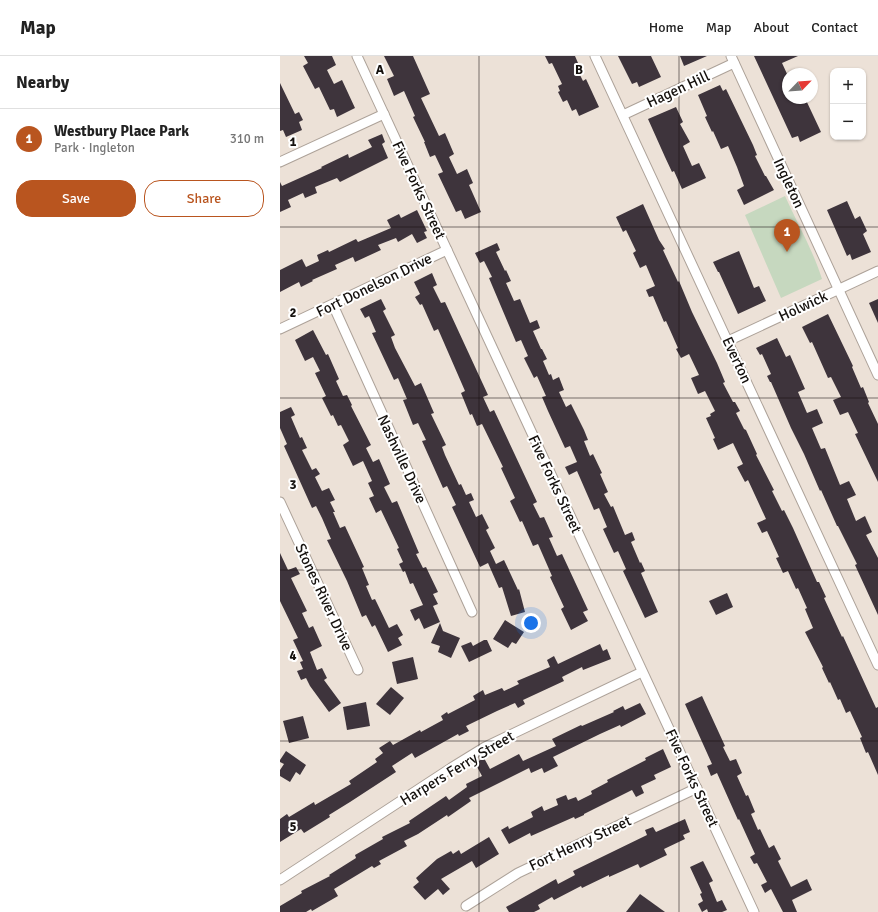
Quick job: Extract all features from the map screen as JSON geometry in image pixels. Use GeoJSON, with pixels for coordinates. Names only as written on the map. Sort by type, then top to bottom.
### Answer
{"type":"FeatureCollection","features":[{"type":"Feature","properties":{"kind":"street","name":"Five Forks Street"},"geometry":{"type":"LineString","coordinates":[[357,56],[754,912]]}},
{"type":"Feature","properties":{"kind":"street","name":"Everton"},"geometry":{"type":"LineString","coordinates":[[596,56],[878,665]]}},
{"type":"Feature","properties":{"kind":"street","name":"Hagen Hill"},"geometry":{"type":"LineString","coordinates":[[623,115],[732,60]]}},
{"type":"Feature","properties":{"kind":"street","name":"Ingleton"},"geometry":{"type":"LineString","coordinates":[[732,60],[878,375]]}},
{"type":"Feature","properties":{"kind":"street"},"geometry":{"type":"LineString","coordinates":[[280,162],[384,114]]}},
{"type":"Feature","properties":{"kind":"street","name":"Fort Donelson Drive"},"geometry":{"type":"LineString","coordinates":[[280,329],[447,250]]}},
{"type":"Feature","properties":{"kind":"street","name":"Holwick"},"geometry":{"type":"LineString","coordinates":[[728,341],[878,271]]}},
{"type":"Feature","properties":{"kind":"street","name":"Nashville Drive"},"geometry":{"type":"LineString","coordinates":[[332,305],[472,612]]}},
{"type":"Feature","properties":{"kind":"street","name":"Stones River Drive"},"geometry":{"type":"LineString","coordinates":[[280,502],[358,670]]}},
{"type":"Feature","properties":{"kind":"street","name":"Harpers Ferry Street"},"geometry":{"type":"LineString","coordinates":[[280,880],[485,747],[642,672]]}},
{"type":"Feature","properties":{"kind":"street","name":"Fort Henry Street"},"geometry":{"type":"LineString","coordinates":[[466,906],[518,873],[697,788]]}},
{"type":"Feature","properties":{"kind":"green space"},"geometry":{"type":"Polygon","coordinates":[[[785,196],[810,247],[822,279],[781,298],[745,215],[785,196]]]}},
{"type":"Feature","properties":{"kind":"building"},"geometry":{"type":"Polygon","coordinates":[[[304,56],[332,56],[336,65],[327,70],[334,84],[342,80],[355,108],[337,117],[334,109],[330,110],[319,87],[315,89],[303,66],[308,63],[304,56]]]}},
{"type":"Feature","properties":{"kind":"building"},"geometry":{"type":"Polygon","coordinates":[[[384,56],[413,56],[430,94],[421,98],[439,136],[445,133],[454,154],[449,157],[457,174],[467,169],[473,183],[469,185],[481,212],[465,219],[461,210],[456,212],[438,174],[443,172],[435,155],[430,157],[404,91],[394,96],[387,79],[394,76],[384,56]]]}},
{"type":"Feature","properties":{"kind":"building"},"geometry":{"type":"Polygon","coordinates":[[[545,56],[575,56],[578,63],[575,65],[583,81],[586,79],[599,107],[579,116],[576,109],[572,111],[567,100],[563,102],[558,92],[560,91],[558,86],[562,84],[552,63],[549,64],[545,56]]]}},
{"type":"Feature","properties":{"kind":"building"},"geometry":{"type":"Polygon","coordinates":[[[618,56],[651,56],[661,77],[639,87],[637,82],[632,84],[618,56]]]}},
{"type":"Feature","properties":{"kind":"building"},"geometry":{"type":"Polygon","coordinates":[[[680,56],[707,56],[684,66],[680,56]]]}},
{"type":"Feature","properties":{"kind":"building"},"geometry":{"type":"Polygon","coordinates":[[[754,56],[798,56],[782,63],[784,68],[782,68],[782,104],[808,104],[821,132],[800,142],[798,136],[792,138],[754,56]]]}},
{"type":"Feature","properties":{"kind":"building"},"geometry":{"type":"Polygon","coordinates":[[[280,83],[295,114],[299,112],[303,120],[299,122],[302,130],[286,137],[283,130],[280,131],[280,83]]]}},
{"type":"Feature","properties":{"kind":"building"},"geometry":{"type":"Polygon","coordinates":[[[720,85],[723,91],[726,89],[753,145],[757,155],[755,156],[774,190],[744,205],[737,190],[744,186],[737,167],[728,146],[721,149],[705,117],[707,116],[698,95],[720,85]]]}},
{"type":"Feature","properties":{"kind":"building"},"geometry":{"type":"Polygon","coordinates":[[[676,107],[683,122],[680,124],[690,142],[683,146],[692,166],[699,163],[706,178],[682,189],[674,171],[672,172],[648,119],[676,107]]]}},
{"type":"Feature","properties":{"kind":"building"},"geometry":{"type":"Polygon","coordinates":[[[382,134],[385,142],[382,144],[388,158],[340,182],[337,178],[315,187],[317,193],[305,198],[303,193],[288,200],[291,207],[280,212],[280,182],[282,186],[322,168],[321,167],[348,154],[349,158],[372,147],[368,140],[382,134]]]}},
{"type":"Feature","properties":{"kind":"building"},"geometry":{"type":"Polygon","coordinates":[[[847,201],[855,219],[860,216],[867,231],[863,234],[871,252],[852,260],[850,254],[847,256],[827,210],[847,201]]]}},
{"type":"Feature","properties":{"kind":"building"},"geometry":{"type":"Polygon","coordinates":[[[643,204],[659,240],[665,249],[663,250],[717,363],[725,382],[723,383],[733,402],[735,402],[740,411],[736,413],[744,429],[746,430],[757,454],[756,455],[774,490],[772,491],[793,528],[817,582],[819,582],[826,597],[824,598],[842,637],[843,636],[876,708],[878,707],[878,775],[868,752],[866,753],[860,738],[862,737],[850,711],[846,713],[840,699],[838,700],[805,632],[813,628],[805,609],[807,608],[798,588],[796,589],[788,571],[783,573],[776,558],[779,557],[767,531],[762,533],[757,523],[766,519],[748,480],[745,482],[737,467],[743,464],[733,443],[718,450],[713,439],[715,438],[706,418],[711,416],[710,414],[715,411],[705,391],[698,394],[691,378],[699,375],[689,354],[681,358],[676,349],[678,348],[666,321],[664,322],[653,296],[649,297],[646,290],[655,286],[646,265],[640,268],[633,253],[636,251],[626,230],[623,232],[616,217],[643,204]]]}},
{"type":"Feature","properties":{"kind":"building"},"geometry":{"type":"Polygon","coordinates":[[[417,210],[427,231],[424,232],[427,238],[417,243],[412,234],[398,242],[396,238],[378,245],[381,250],[355,262],[353,257],[335,265],[337,269],[312,280],[313,281],[301,287],[299,282],[280,292],[280,270],[302,259],[306,267],[319,261],[317,255],[328,250],[329,252],[356,239],[358,242],[391,228],[387,220],[399,214],[401,218],[417,210]]]}},
{"type":"Feature","properties":{"kind":"building"},"geometry":{"type":"Polygon","coordinates":[[[497,243],[500,250],[496,252],[511,281],[506,283],[514,301],[520,299],[530,323],[537,320],[540,328],[533,331],[547,359],[543,361],[549,375],[551,374],[553,380],[559,377],[564,390],[559,392],[566,407],[571,404],[584,430],[588,440],[584,441],[590,456],[593,454],[602,473],[600,474],[608,492],[604,494],[611,507],[613,506],[625,535],[632,532],[635,540],[631,542],[645,571],[641,573],[658,612],[645,618],[623,571],[626,569],[618,551],[614,553],[603,529],[607,527],[599,508],[594,510],[577,471],[569,475],[565,467],[577,462],[570,446],[565,448],[548,411],[542,397],[546,396],[537,376],[534,378],[524,358],[528,356],[521,340],[516,342],[489,278],[492,277],[484,261],[480,263],[475,253],[497,243]]]}},
{"type":"Feature","properties":{"kind":"building"},"geometry":{"type":"Polygon","coordinates":[[[739,251],[754,288],[759,286],[766,301],[738,314],[713,262],[739,251]]]}},
{"type":"Feature","properties":{"kind":"building"},"geometry":{"type":"Polygon","coordinates":[[[432,273],[437,285],[433,287],[441,303],[445,302],[488,395],[483,397],[490,412],[494,410],[537,502],[533,504],[540,518],[544,517],[553,537],[549,538],[557,556],[562,554],[588,610],[583,612],[588,621],[571,630],[561,609],[564,607],[550,577],[552,576],[538,544],[533,546],[522,521],[520,522],[510,501],[515,498],[501,468],[503,467],[482,424],[477,426],[472,414],[470,415],[461,393],[465,391],[438,329],[434,331],[422,304],[420,305],[415,297],[420,294],[414,282],[432,273]]]}},
{"type":"Feature","properties":{"kind":"building"},"geometry":{"type":"Polygon","coordinates":[[[381,299],[386,309],[383,311],[395,335],[391,337],[395,348],[415,386],[421,383],[434,413],[431,414],[446,445],[442,447],[445,455],[459,485],[461,484],[466,495],[471,493],[474,500],[469,502],[476,517],[482,514],[489,528],[486,530],[495,548],[490,551],[496,564],[504,560],[518,590],[519,589],[525,612],[511,616],[502,587],[499,588],[488,563],[480,567],[452,507],[456,505],[447,486],[443,488],[422,441],[426,440],[418,423],[413,425],[403,400],[407,399],[398,378],[394,380],[372,333],[376,332],[369,316],[365,318],[360,309],[381,299]]]}},
{"type":"Feature","properties":{"kind":"building"},"geometry":{"type":"Polygon","coordinates":[[[878,299],[878,323],[869,303],[878,299]]]}},
{"type":"Feature","properties":{"kind":"building"},"geometry":{"type":"Polygon","coordinates":[[[828,314],[853,366],[852,367],[861,388],[863,387],[869,402],[868,403],[878,424],[878,482],[855,434],[858,433],[848,412],[840,415],[833,400],[841,397],[831,377],[828,378],[812,342],[810,343],[802,327],[828,314]]]}},
{"type":"Feature","properties":{"kind":"building"},"geometry":{"type":"Polygon","coordinates":[[[313,330],[326,355],[328,354],[339,379],[336,381],[343,396],[347,395],[371,445],[366,448],[373,462],[379,459],[390,484],[384,487],[392,503],[397,501],[419,553],[416,554],[423,568],[426,567],[438,592],[433,594],[438,604],[433,606],[440,622],[424,629],[419,618],[415,621],[410,610],[423,605],[413,583],[410,584],[405,571],[403,572],[399,564],[403,562],[397,549],[399,548],[381,510],[376,513],[369,498],[374,496],[368,483],[372,481],[363,461],[353,466],[343,445],[349,441],[341,425],[338,426],[333,415],[331,416],[322,398],[326,396],[315,373],[320,371],[313,357],[305,361],[295,340],[313,330]]]}},
{"type":"Feature","properties":{"kind":"building"},"geometry":{"type":"Polygon","coordinates":[[[777,338],[786,357],[790,355],[805,389],[798,392],[807,413],[817,409],[823,423],[812,428],[821,449],[825,448],[840,485],[849,481],[856,495],[847,499],[856,521],[865,516],[872,532],[866,535],[878,558],[878,615],[855,565],[857,564],[837,526],[821,490],[820,491],[767,376],[771,374],[762,354],[760,355],[756,348],[777,338]]]}},
{"type":"Feature","properties":{"kind":"building"},"geometry":{"type":"Polygon","coordinates":[[[291,407],[295,415],[291,417],[300,438],[302,437],[307,448],[302,450],[312,470],[316,468],[320,474],[315,477],[322,491],[329,488],[335,500],[330,502],[335,512],[333,512],[340,528],[345,526],[364,567],[362,568],[369,585],[366,586],[372,600],[375,599],[389,628],[397,624],[403,635],[398,638],[402,645],[388,652],[375,625],[372,627],[366,615],[362,617],[347,581],[327,540],[331,539],[322,518],[316,506],[312,508],[284,446],[287,444],[280,428],[280,412],[291,407]]]}},
{"type":"Feature","properties":{"kind":"building"},"geometry":{"type":"Polygon","coordinates":[[[280,553],[288,570],[296,567],[300,574],[291,578],[307,611],[302,613],[309,628],[313,626],[322,646],[310,652],[317,670],[322,668],[327,678],[324,680],[341,703],[329,712],[306,678],[301,680],[297,671],[303,669],[300,662],[303,661],[293,640],[298,638],[280,601],[280,553]]]}},
{"type":"Feature","properties":{"kind":"building"},"geometry":{"type":"Polygon","coordinates":[[[727,593],[733,607],[716,615],[709,601],[727,593]]]}},
{"type":"Feature","properties":{"kind":"building"},"geometry":{"type":"Polygon","coordinates":[[[505,620],[524,632],[516,644],[512,642],[508,648],[493,639],[505,620]]]}},
{"type":"Feature","properties":{"kind":"building"},"geometry":{"type":"Polygon","coordinates":[[[440,623],[443,631],[460,638],[451,658],[438,652],[440,646],[431,643],[440,623]]]}},
{"type":"Feature","properties":{"kind":"building"},"geometry":{"type":"Polygon","coordinates":[[[487,640],[492,651],[469,662],[461,646],[471,642],[473,646],[487,640]]]}},
{"type":"Feature","properties":{"kind":"building"},"geometry":{"type":"Polygon","coordinates":[[[600,644],[603,651],[607,649],[611,659],[583,670],[582,667],[562,677],[564,681],[523,700],[525,704],[518,708],[515,703],[466,726],[469,731],[459,736],[458,734],[415,758],[412,753],[392,766],[396,772],[329,815],[330,817],[304,833],[301,829],[280,842],[280,819],[287,814],[289,817],[314,802],[315,805],[351,784],[349,781],[377,762],[375,759],[383,753],[379,748],[390,741],[393,745],[420,730],[421,732],[443,720],[441,716],[475,700],[473,696],[483,690],[485,695],[502,688],[504,691],[519,684],[517,681],[550,667],[547,660],[554,656],[558,664],[600,644]]]}},
{"type":"Feature","properties":{"kind":"building"},"geometry":{"type":"Polygon","coordinates":[[[413,657],[418,679],[397,684],[392,662],[413,657]]]}},
{"type":"Feature","properties":{"kind":"building"},"geometry":{"type":"Polygon","coordinates":[[[391,687],[404,698],[390,715],[376,704],[391,687]]]}},
{"type":"Feature","properties":{"kind":"building"},"geometry":{"type":"Polygon","coordinates":[[[702,696],[725,746],[723,747],[730,761],[736,759],[742,773],[737,776],[746,796],[748,795],[755,812],[751,814],[758,830],[760,829],[769,848],[774,845],[781,859],[778,861],[791,887],[807,879],[812,890],[792,900],[797,912],[783,912],[771,889],[765,893],[761,885],[767,882],[757,863],[754,864],[750,857],[755,854],[739,819],[738,820],[717,773],[711,776],[707,766],[712,764],[685,704],[702,696]]]}},
{"type":"Feature","properties":{"kind":"building"},"geometry":{"type":"Polygon","coordinates":[[[366,702],[370,726],[347,730],[343,707],[366,702]]]}},
{"type":"Feature","properties":{"kind":"building"},"geometry":{"type":"Polygon","coordinates":[[[640,703],[646,714],[621,727],[620,725],[553,757],[558,766],[544,773],[542,768],[531,773],[529,768],[469,798],[471,801],[448,817],[447,815],[418,834],[404,841],[407,846],[379,861],[381,864],[374,868],[372,866],[334,889],[338,896],[312,911],[311,909],[306,912],[280,912],[280,906],[302,893],[301,891],[330,876],[329,875],[356,858],[355,855],[383,839],[382,837],[410,823],[409,821],[446,796],[449,800],[467,787],[466,784],[482,776],[475,763],[484,758],[490,769],[519,754],[523,761],[556,746],[552,739],[581,725],[582,726],[614,712],[613,711],[623,706],[625,710],[640,703]]]}},
{"type":"Feature","properties":{"kind":"building"},"geometry":{"type":"Polygon","coordinates":[[[303,716],[309,738],[289,743],[283,721],[303,716]]]}},
{"type":"Feature","properties":{"kind":"building"},"geometry":{"type":"Polygon","coordinates":[[[663,749],[671,767],[654,775],[656,779],[641,786],[644,793],[636,797],[632,790],[575,819],[574,817],[531,836],[530,833],[509,844],[501,830],[508,826],[509,829],[533,817],[531,812],[542,806],[544,811],[558,805],[556,799],[566,795],[568,800],[576,797],[578,801],[592,794],[591,791],[608,782],[607,780],[646,760],[645,758],[663,749]]]}},
{"type":"Feature","properties":{"kind":"building"},"geometry":{"type":"Polygon","coordinates":[[[286,751],[306,765],[300,775],[296,772],[290,782],[280,776],[280,770],[284,764],[280,762],[280,760],[286,751]]]}},
{"type":"Feature","properties":{"kind":"building"},"geometry":{"type":"Polygon","coordinates":[[[685,819],[690,832],[683,835],[685,839],[664,849],[667,855],[640,868],[638,864],[609,877],[609,875],[582,888],[581,886],[554,900],[552,897],[538,905],[540,909],[534,912],[509,912],[506,907],[556,879],[558,884],[575,875],[573,871],[647,835],[645,830],[653,827],[656,832],[685,819]]]}},
{"type":"Feature","properties":{"kind":"building"},"geometry":{"type":"Polygon","coordinates":[[[489,837],[499,854],[476,868],[472,861],[441,879],[450,889],[443,895],[438,889],[425,900],[413,887],[419,882],[416,878],[437,859],[451,851],[453,854],[459,850],[461,854],[489,837]]]}},
{"type":"Feature","properties":{"kind":"building"},"geometry":{"type":"Polygon","coordinates":[[[703,861],[713,881],[709,883],[717,902],[722,900],[727,910],[722,912],[708,912],[707,909],[702,912],[698,904],[703,901],[700,894],[702,893],[690,867],[703,861]]]}},
{"type":"Feature","properties":{"kind":"building"},"geometry":{"type":"Polygon","coordinates":[[[640,894],[665,912],[626,912],[640,894]]]}},
{"type":"Feature","properties":{"kind":"place","name":"Westbury Place Park"},"geometry":{"type":"Point","coordinates":[787,252]}}]}
